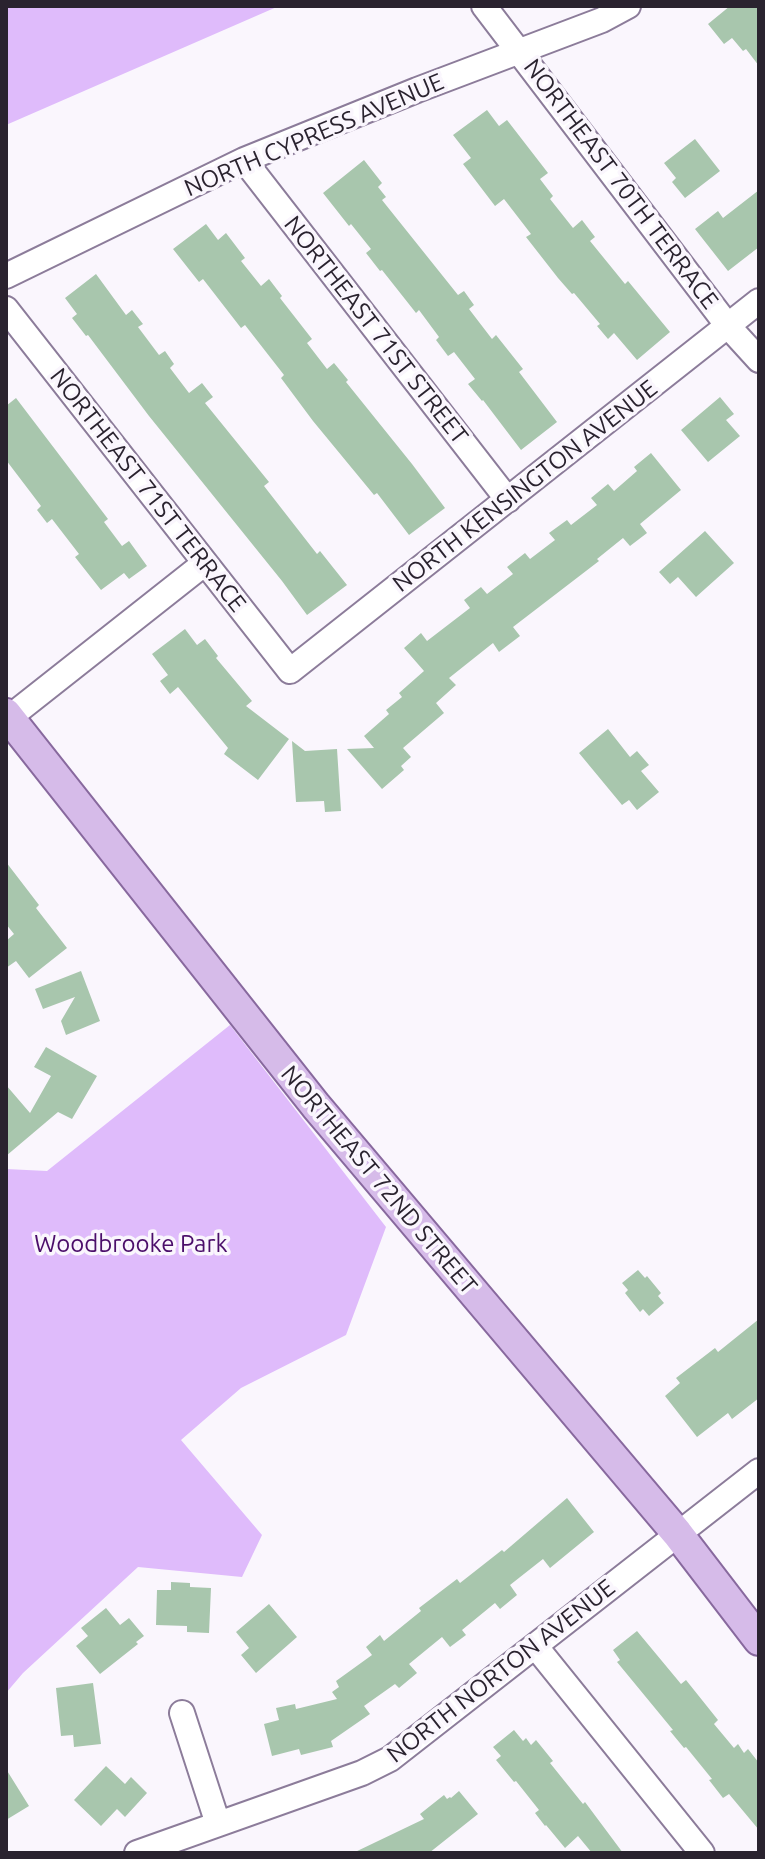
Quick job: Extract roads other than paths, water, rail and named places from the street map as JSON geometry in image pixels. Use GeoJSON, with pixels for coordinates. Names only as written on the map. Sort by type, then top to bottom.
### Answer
{"type":"FeatureCollection","features":[{"type":"Feature","properties":{"kind":"main road","name":"NORTHEAST 72ND STREET"},"geometry":{"type":"LineString","coordinates":[[7,717],[316,1106],[677,1533],[759,1640]]}},
{"type":"Feature","properties":{"kind":"street","name":"NORTHEAST 70TH TERRACE"},"geometry":{"type":"LineString","coordinates":[[484,6],[728,326],[759,360]]}},
{"type":"Feature","properties":{"kind":"street","name":"NORTH CYPRESS AVENUE"},"geometry":{"type":"LineString","coordinates":[[6,276],[244,160],[602,20],[628,6]]}},
{"type":"Feature","properties":{"kind":"street","name":"NORTHEAST 71ST STREET"},"geometry":{"type":"LineString","coordinates":[[244,160],[508,500]]}},
{"type":"Feature","properties":{"kind":"street","name":"NORTH KENSINGTON AVENUE"},"geometry":{"type":"LineString","coordinates":[[290,671],[759,301]]}},
{"type":"Feature","properties":{"kind":"street","name":"NORTHEAST 71ST TERRACE"},"geometry":{"type":"LineString","coordinates":[[6,309],[290,671]]}},
{"type":"Feature","properties":{"kind":"street"},"geometry":{"type":"LineString","coordinates":[[7,717],[205,563]]}},
{"type":"Feature","properties":{"kind":"street","name":"NORTH NORTON AVENUE"},"geometry":{"type":"LineString","coordinates":[[137,1853],[349,1778],[390,1759],[759,1471]]}},
{"type":"Feature","properties":{"kind":"street"},"geometry":{"type":"LineString","coordinates":[[536,1647],[702,1853]]}},
{"type":"Feature","properties":{"kind":"street"},"geometry":{"type":"LineString","coordinates":[[182,1713],[218,1824]]}},
{"type":"Feature","properties":{"kind":"park label","name":"Woodbrooke Park"},"geometry":{"type":"Point","coordinates":[131,1244]}}]}
